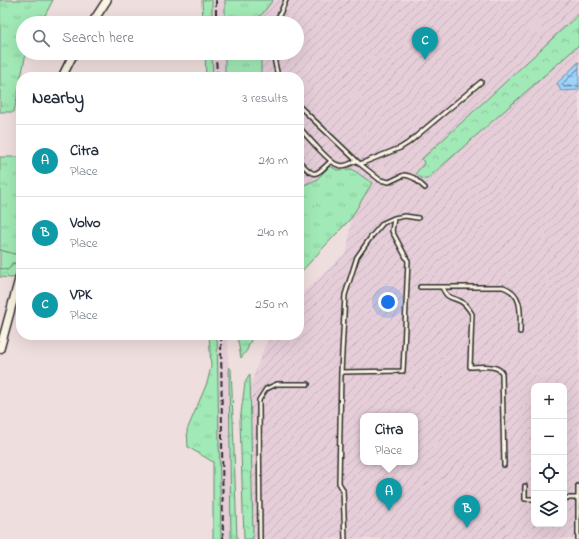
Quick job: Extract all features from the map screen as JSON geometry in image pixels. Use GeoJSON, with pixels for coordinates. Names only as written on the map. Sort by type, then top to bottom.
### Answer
{"type":"FeatureCollection","features":[{"type":"Feature","properties":{"kind":"street"},"geometry":{"type":"LineString","coordinates":[[97,16],[107,0]]}},
{"type":"Feature","properties":{"kind":"street"},"geometry":{"type":"LineString","coordinates":[[64,72],[70,60]]}},
{"type":"Feature","properties":{"kind":"street"},"geometry":{"type":"LineString","coordinates":[[0,349],[16,290]]}},
{"type":"Feature","properties":{"kind":"lane"},"geometry":{"type":"LineString","coordinates":[[279,16],[286,0]]}},
{"type":"Feature","properties":{"kind":"lane"},"geometry":{"type":"LineString","coordinates":[[274,60],[277,72]]}},
{"type":"Feature","properties":{"kind":"lane"},"geometry":{"type":"LineString","coordinates":[[360,164],[400,148],[408,143],[419,132],[481,82]]}},
{"type":"Feature","properties":{"kind":"lane"},"geometry":{"type":"LineString","coordinates":[[304,111],[356,161],[380,180],[389,182],[404,175],[414,178],[424,188]]}},
{"type":"Feature","properties":{"kind":"lane"},"geometry":{"type":"LineString","coordinates":[[304,132],[331,161],[337,165],[344,166],[356,161]]}},
{"type":"Feature","properties":{"kind":"lane"},"geometry":{"type":"LineString","coordinates":[[304,167],[313,174],[316,174],[331,161]]}},
{"type":"Feature","properties":{"kind":"lane"},"geometry":{"type":"LineString","coordinates":[[345,539],[344,490],[339,483],[340,372],[345,296],[357,257],[370,237],[383,222],[405,216],[418,218]]}},
{"type":"Feature","properties":{"kind":"lane"},"geometry":{"type":"LineString","coordinates":[[340,372],[403,371],[408,261],[392,231],[394,218]]}},
{"type":"Feature","properties":{"kind":"lane"},"geometry":{"type":"LineString","coordinates":[[420,287],[503,286],[515,294],[519,302],[520,332]]}},
{"type":"Feature","properties":{"kind":"lane"},"geometry":{"type":"LineString","coordinates":[[442,287],[450,298],[461,302],[472,314],[470,367],[496,367],[501,370],[504,465]]}},
{"type":"Feature","properties":{"kind":"lane"},"geometry":{"type":"LineString","coordinates":[[260,539],[259,400],[266,389],[277,384],[308,384]]}},
{"type":"Feature","properties":{"kind":"lane"},"geometry":{"type":"LineString","coordinates":[[525,486],[525,499],[531,498]]}},
{"type":"Feature","properties":{"kind":"lane"},"geometry":{"type":"LineString","coordinates":[[578,486],[578,539]]}},
{"type":"Feature","properties":{"kind":"lane"},"geometry":{"type":"LineString","coordinates":[[567,498],[578,498]]}},
{"type":"Feature","properties":{"kind":"shaded area"},"geometry":{"type":"Polygon","coordinates":[[[212,0],[225,0],[225,16],[212,16],[212,0]]]}},
{"type":"Feature","properties":{"kind":"shaded area"},"geometry":{"type":"Polygon","coordinates":[[[247,0],[579,0],[579,539],[247,539],[249,391],[256,369],[269,340],[304,340],[304,292],[347,252],[351,219],[304,269],[304,72],[248,72],[248,60],[304,60],[304,16],[247,16],[247,0]]]}},
{"type":"Feature","properties":{"kind":"shaded area"},"geometry":{"type":"Polygon","coordinates":[[[212,60],[225,60],[225,72],[213,72],[212,60]]]}},
{"type":"Feature","properties":{"kind":"shaded area"},"geometry":{"type":"Polygon","coordinates":[[[217,340],[228,340],[231,539],[221,539],[217,340]]]}},
{"type":"Feature","properties":{"kind":"green space"},"geometry":{"type":"Polygon","coordinates":[[[0,0],[53,0],[45,16],[16,16],[16,60],[25,60],[22,72],[16,72],[16,102],[14,112],[0,112],[0,0]]]}},
{"type":"Feature","properties":{"kind":"green space"},"geometry":{"type":"Polygon","coordinates":[[[202,0],[212,0],[212,16],[203,16],[202,0]]]}},
{"type":"Feature","properties":{"kind":"green space"},"geometry":{"type":"Polygon","coordinates":[[[225,0],[273,0],[261,16],[225,16],[225,0]]]}},
{"type":"Feature","properties":{"kind":"green space"},"geometry":{"type":"Polygon","coordinates":[[[579,14],[579,45],[427,179],[422,179],[416,173],[424,163],[422,159],[579,14]]]}},
{"type":"Feature","properties":{"kind":"green space"},"geometry":{"type":"Polygon","coordinates":[[[205,60],[212,60],[213,72],[206,72],[205,60]]]}},
{"type":"Feature","properties":{"kind":"green space"},"geometry":{"type":"Polygon","coordinates":[[[225,60],[261,60],[261,72],[225,72],[225,60]]]}},
{"type":"Feature","properties":{"kind":"green space"},"geometry":{"type":"Polygon","coordinates":[[[0,157],[16,157],[16,254],[0,250],[0,157]]]}},
{"type":"Feature","properties":{"kind":"green space"},"geometry":{"type":"Polygon","coordinates":[[[330,166],[337,170],[352,169],[372,183],[351,218],[304,269],[304,185],[316,180],[330,166]]]}},
{"type":"Feature","properties":{"kind":"green space"},"geometry":{"type":"Polygon","coordinates":[[[0,250],[16,254],[16,263],[12,263],[10,268],[7,270],[0,268],[0,250]]]}},
{"type":"Feature","properties":{"kind":"green space"},"geometry":{"type":"Polygon","coordinates":[[[12,263],[16,263],[16,277],[0,277],[0,268],[7,270],[12,263]]]}},
{"type":"Feature","properties":{"kind":"green space"},"geometry":{"type":"Polygon","coordinates":[[[209,340],[217,340],[221,539],[213,539],[213,462],[188,447],[187,430],[207,383],[211,367],[209,340]]]}},
{"type":"Feature","properties":{"kind":"green space"},"geometry":{"type":"Polygon","coordinates":[[[238,340],[251,340],[247,350],[241,358],[238,340]]]}},
{"type":"Feature","properties":{"kind":"green space"},"geometry":{"type":"Polygon","coordinates":[[[229,367],[231,369],[237,539],[231,539],[229,367]]]}},
{"type":"Feature","properties":{"kind":"green space"},"geometry":{"type":"Polygon","coordinates":[[[250,374],[253,539],[244,539],[240,421],[245,383],[250,374]]]}},
{"type":"Feature","properties":{"kind":"water"},"geometry":{"type":"Polygon","coordinates":[[[579,62],[579,90],[561,91],[557,83],[579,62]]]}},
{"type":"Feature","properties":{"kind":"railway"},"geometry":{"type":"LineString","coordinates":[[216,0],[216,16]]}},
{"type":"Feature","properties":{"kind":"railway"},"geometry":{"type":"LineString","coordinates":[[216,60],[217,72]]}},
{"type":"Feature","properties":{"kind":"railway"},"geometry":{"type":"LineString","coordinates":[[221,340],[223,539]]}},
{"type":"Feature","properties":{"kind":"place","name":"VPK"},"geometry":{"type":"Point","coordinates":[425,60]}},
{"type":"Feature","properties":{"kind":"place","name":"Citra"},"geometry":{"type":"Point","coordinates":[389,511]}},
{"type":"Feature","properties":{"kind":"place","name":"Volvo"},"geometry":{"type":"Point","coordinates":[467,528]}}]}
